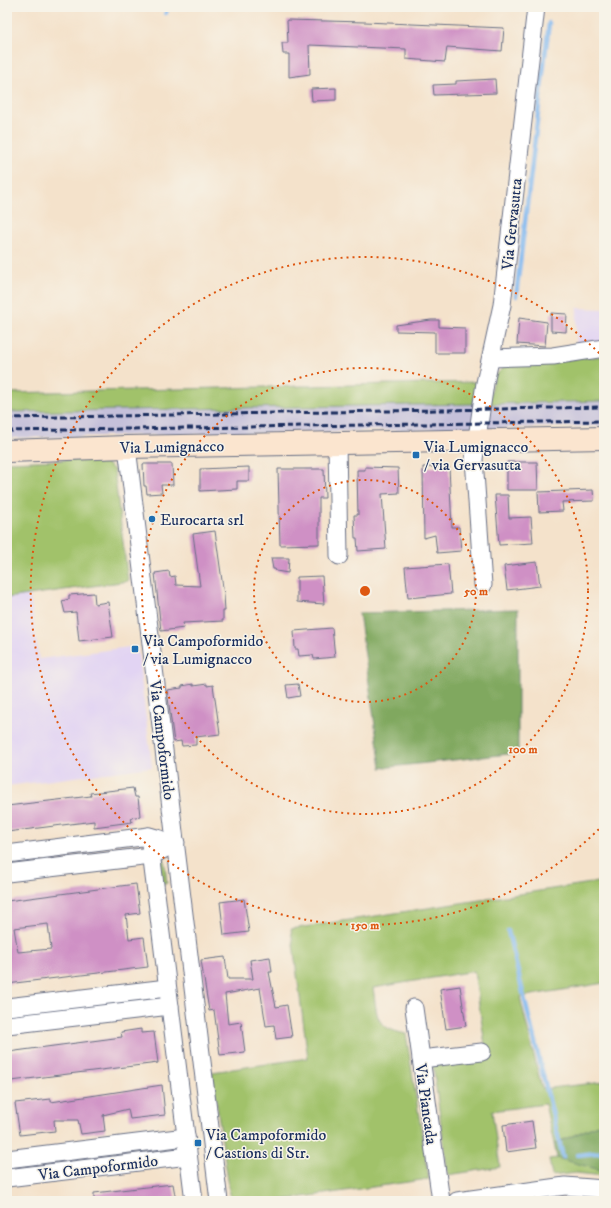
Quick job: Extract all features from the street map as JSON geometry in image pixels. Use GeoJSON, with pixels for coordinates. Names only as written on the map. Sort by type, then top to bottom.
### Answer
{"type":"FeatureCollection","features":[{"type":"Feature","properties":{"kind":"main road","name":"Via Lumignacco"},"geometry":{"type":"LineString","coordinates":[[7,451],[127,447],[604,438]]}},
{"type":"Feature","properties":{"kind":"street","name":"Via Gervasutta"},"geometry":{"type":"LineString","coordinates":[[477,440],[490,358],[502,304],[536,7]]}},
{"type":"Feature","properties":{"kind":"street"},"geometry":{"type":"LineString","coordinates":[[490,358],[553,356],[604,348]]}},
{"type":"Feature","properties":{"kind":"street"},"geometry":{"type":"LineString","coordinates":[[477,440],[474,459],[483,585]]}},
{"type":"Feature","properties":{"kind":"street"},"geometry":{"type":"LineString","coordinates":[[337,443],[339,556]]}},
{"type":"Feature","properties":{"kind":"street","name":"Via Campoformido"},"geometry":{"type":"LineString","coordinates":[[127,447],[219,1201]]}},
{"type":"Feature","properties":{"kind":"street"},"geometry":{"type":"LineString","coordinates":[[7,854],[149,836],[176,843]]}},
{"type":"Feature","properties":{"kind":"street"},"geometry":{"type":"LineString","coordinates":[[149,836],[194,1201]]}},
{"type":"Feature","properties":{"kind":"street"},"geometry":{"type":"LineString","coordinates":[[7,873],[151,856],[176,843]]}},
{"type":"Feature","properties":{"kind":"street"},"geometry":{"type":"LineString","coordinates":[[7,1008],[167,988]]}},
{"type":"Feature","properties":{"kind":"street"},"geometry":{"type":"LineString","coordinates":[[7,1025],[170,1006]]}},
{"type":"Feature","properties":{"kind":"street","name":"Via Piancada"},"geometry":{"type":"LineString","coordinates":[[414,1008],[441,1201]]}},
{"type":"Feature","properties":{"kind":"street"},"geometry":{"type":"LineString","coordinates":[[421,1059],[482,1052]]}},
{"type":"Feature","properties":{"kind":"street","name":"Via Campoformido"},"geometry":{"type":"LineString","coordinates":[[7,1159],[186,1137]]}},
{"type":"Feature","properties":{"kind":"street","name":"Via Campoformido"},"geometry":{"type":"LineString","coordinates":[[7,1178],[188,1156]]}},
{"type":"Feature","properties":{"kind":"street"},"geometry":{"type":"LineString","coordinates":[[457,1201],[475,1200],[565,1186],[604,1189]]}},
{"type":"Feature","properties":{"kind":"shaded area"},"geometry":{"type":"Polygon","coordinates":[[[577,308],[604,309],[604,342],[576,347],[577,308]]]}},
{"type":"Feature","properties":{"kind":"shaded area"},"geometry":{"type":"Polygon","coordinates":[[[604,401],[604,426],[7,438],[7,412],[604,401]]]}},
{"type":"Feature","properties":{"kind":"shaded area"},"geometry":{"type":"Polygon","coordinates":[[[30,595],[39,659],[137,646],[152,767],[7,786],[7,598],[30,595]]]}},
{"type":"Feature","properties":{"kind":"green space"},"geometry":{"type":"Polygon","coordinates":[[[604,356],[604,401],[488,404],[495,376],[506,365],[604,356]]]}},
{"type":"Feature","properties":{"kind":"green space"},"geometry":{"type":"Polygon","coordinates":[[[477,382],[473,404],[7,412],[7,393],[477,382]]]}},
{"type":"Feature","properties":{"kind":"green space"},"geometry":{"type":"Polygon","coordinates":[[[92,459],[104,463],[114,470],[128,581],[7,598],[7,462],[92,459]]]}},
{"type":"Feature","properties":{"kind":"green space"},"geometry":{"type":"Polygon","coordinates":[[[518,609],[518,753],[381,768],[359,613],[518,609]]]}},
{"type":"Feature","properties":{"kind":"green space"},"geometry":{"type":"Polygon","coordinates":[[[164,858],[167,883],[162,884],[160,859],[164,858]]]}},
{"type":"Feature","properties":{"kind":"green space"},"geometry":{"type":"Polygon","coordinates":[[[604,881],[604,983],[520,997],[542,1089],[604,1082],[604,1122],[554,1144],[545,1104],[492,1111],[500,1167],[448,1175],[433,1065],[487,1058],[474,971],[373,988],[377,1013],[382,1024],[395,1031],[406,1034],[429,1179],[275,1201],[231,1201],[212,1072],[308,1058],[291,929],[604,881]]]}},
{"type":"Feature","properties":{"kind":"green space"},"geometry":{"type":"Polygon","coordinates":[[[604,1122],[604,1171],[557,1158],[554,1144],[604,1122]]]}},
{"type":"Feature","properties":{"kind":"green space"},"geometry":{"type":"Polygon","coordinates":[[[557,1158],[599,1169],[604,1171],[604,1176],[576,1173],[552,1176],[549,1159],[557,1158]]]}},
{"type":"Feature","properties":{"kind":"building"},"geometry":{"type":"Polygon","coordinates":[[[287,20],[504,28],[502,51],[447,47],[445,62],[406,59],[406,49],[309,45],[310,74],[289,77],[289,54],[283,54],[282,43],[288,43],[287,20]]]}},
{"type":"Feature","properties":{"kind":"building"},"geometry":{"type":"Polygon","coordinates":[[[495,79],[496,93],[434,95],[433,85],[456,84],[456,81],[495,79]]]}},
{"type":"Feature","properties":{"kind":"building"},"geometry":{"type":"Polygon","coordinates":[[[336,88],[336,100],[312,101],[311,89],[336,88]]]}},
{"type":"Feature","properties":{"kind":"building"},"geometry":{"type":"Polygon","coordinates":[[[551,313],[567,314],[566,332],[551,331],[551,313]]]}},
{"type":"Feature","properties":{"kind":"building"},"geometry":{"type":"Polygon","coordinates":[[[519,318],[547,322],[545,346],[517,344],[519,318]]]}},
{"type":"Feature","properties":{"kind":"building"},"geometry":{"type":"Polygon","coordinates":[[[439,320],[439,327],[465,328],[465,353],[435,353],[435,332],[396,331],[396,325],[439,320]]]}},
{"type":"Feature","properties":{"kind":"building"},"geometry":{"type":"Polygon","coordinates":[[[507,462],[537,462],[538,490],[507,490],[507,462]]]}},
{"type":"Feature","properties":{"kind":"building"},"geometry":{"type":"Polygon","coordinates":[[[143,464],[172,464],[173,485],[161,485],[162,493],[147,494],[146,486],[144,486],[143,464]]]}},
{"type":"Feature","properties":{"kind":"building"},"geometry":{"type":"Polygon","coordinates":[[[249,467],[249,481],[237,481],[237,489],[200,491],[200,469],[249,467]]]}},
{"type":"Feature","properties":{"kind":"building"},"geometry":{"type":"Polygon","coordinates":[[[365,467],[398,468],[399,493],[382,494],[386,549],[358,551],[357,538],[355,538],[354,515],[358,515],[357,470],[365,470],[365,467]]]}},
{"type":"Feature","properties":{"kind":"building"},"geometry":{"type":"Polygon","coordinates":[[[423,467],[449,467],[452,527],[459,527],[461,551],[437,553],[435,535],[424,538],[423,467]]]}},
{"type":"Feature","properties":{"kind":"building"},"geometry":{"type":"Polygon","coordinates":[[[278,469],[324,469],[325,498],[319,498],[319,544],[280,545],[278,469]]]}},
{"type":"Feature","properties":{"kind":"building"},"geometry":{"type":"Polygon","coordinates":[[[593,490],[594,501],[562,502],[563,511],[539,512],[538,492],[593,490]]]}},
{"type":"Feature","properties":{"kind":"building"},"geometry":{"type":"Polygon","coordinates":[[[495,495],[508,495],[509,518],[531,517],[533,543],[499,545],[495,495]]]}},
{"type":"Feature","properties":{"kind":"building"},"geometry":{"type":"Polygon","coordinates":[[[215,531],[224,595],[225,611],[223,611],[223,621],[183,623],[184,628],[161,631],[155,573],[169,571],[170,577],[175,576],[176,585],[200,586],[193,534],[215,531]]]}},
{"type":"Feature","properties":{"kind":"building"},"geometry":{"type":"Polygon","coordinates":[[[271,558],[289,558],[288,573],[273,569],[271,558]]]}},
{"type":"Feature","properties":{"kind":"building"},"geometry":{"type":"Polygon","coordinates":[[[537,562],[540,586],[507,590],[504,566],[537,562]]]}},
{"type":"Feature","properties":{"kind":"building"},"geometry":{"type":"Polygon","coordinates":[[[448,564],[451,594],[408,598],[405,567],[448,564]]]}},
{"type":"Feature","properties":{"kind":"building"},"geometry":{"type":"Polygon","coordinates":[[[322,576],[324,604],[297,602],[297,577],[322,576]]]}},
{"type":"Feature","properties":{"kind":"building"},"geometry":{"type":"Polygon","coordinates":[[[94,593],[95,604],[108,602],[113,637],[79,641],[76,612],[65,613],[62,601],[69,599],[69,595],[94,593]]]}},
{"type":"Feature","properties":{"kind":"building"},"geometry":{"type":"Polygon","coordinates":[[[332,628],[335,657],[314,659],[313,655],[299,656],[298,649],[295,649],[294,631],[332,628]]]}},
{"type":"Feature","properties":{"kind":"building"},"geometry":{"type":"Polygon","coordinates":[[[193,684],[193,686],[207,684],[207,686],[213,685],[220,734],[196,737],[196,745],[182,746],[181,741],[174,742],[167,690],[182,688],[182,686],[193,684]]]}},
{"type":"Feature","properties":{"kind":"building"},"geometry":{"type":"Polygon","coordinates":[[[298,684],[300,696],[288,698],[286,685],[298,684]]]}},
{"type":"Feature","properties":{"kind":"building"},"geometry":{"type":"Polygon","coordinates":[[[133,788],[135,797],[138,797],[140,816],[131,818],[132,822],[94,827],[94,821],[7,832],[7,806],[91,796],[90,793],[133,788]]]}},
{"type":"Feature","properties":{"kind":"building"},"geometry":{"type":"Polygon","coordinates":[[[136,884],[140,913],[126,915],[129,939],[144,937],[148,967],[7,984],[7,901],[136,884]],[[48,924],[14,928],[18,952],[51,949],[48,924]]]}},
{"type":"Feature","properties":{"kind":"building"},"geometry":{"type":"Polygon","coordinates":[[[244,899],[249,932],[224,935],[220,902],[244,899]]]}},
{"type":"Feature","properties":{"kind":"building"},"geometry":{"type":"Polygon","coordinates":[[[225,957],[228,979],[253,979],[250,960],[270,957],[272,972],[269,972],[276,1007],[287,1005],[292,1037],[276,1039],[274,1025],[266,1026],[260,988],[225,994],[228,1024],[241,1022],[245,1052],[220,1055],[214,1010],[209,1011],[201,960],[225,957]]]}},
{"type":"Feature","properties":{"kind":"building"},"geometry":{"type":"Polygon","coordinates":[[[460,986],[466,1026],[446,1029],[440,989],[460,986]]]}},
{"type":"Feature","properties":{"kind":"building"},"geometry":{"type":"Polygon","coordinates":[[[141,1029],[141,1033],[154,1032],[158,1063],[11,1081],[8,1052],[122,1037],[121,1032],[141,1029]]]}},
{"type":"Feature","properties":{"kind":"building"},"geometry":{"type":"Polygon","coordinates":[[[162,1085],[165,1115],[130,1119],[128,1109],[103,1115],[105,1131],[81,1134],[78,1120],[54,1120],[55,1131],[20,1135],[15,1103],[51,1099],[51,1102],[162,1085]]]}},
{"type":"Feature","properties":{"kind":"building"},"geometry":{"type":"Polygon","coordinates":[[[532,1121],[536,1148],[506,1152],[503,1125],[532,1121]]]}},
{"type":"Feature","properties":{"kind":"building"},"geometry":{"type":"Polygon","coordinates":[[[173,1184],[176,1201],[94,1201],[94,1193],[173,1184]]]}},
{"type":"Feature","properties":{"kind":"waterway"},"geometry":{"type":"LineString","coordinates":[[166,13],[167,7]]}},
{"type":"Feature","properties":{"kind":"waterway"},"geometry":{"type":"LineString","coordinates":[[516,296],[549,23]]}},
{"type":"Feature","properties":{"kind":"waterway"},"geometry":{"type":"LineString","coordinates":[[508,931],[563,1157]]}},
{"type":"Feature","properties":{"kind":"waterway"},"geometry":{"type":"LineString","coordinates":[[578,1155],[604,1152]]}},
{"type":"Feature","properties":{"kind":"railway"},"geometry":{"type":"LineString","coordinates":[[7,418],[604,407]]}},
{"type":"Feature","properties":{"kind":"railway"},"geometry":{"type":"LineString","coordinates":[[7,431],[604,421]]}},
{"type":"Feature","properties":{"kind":"place","name":"Via Lumignacco / via Gervasutta"},"geometry":{"type":"Point","coordinates":[416,455]}},
{"type":"Feature","properties":{"kind":"place","name":"Eurocarta srl"},"geometry":{"type":"Point","coordinates":[152,519]}},
{"type":"Feature","properties":{"kind":"place","name":"Via Campoformido / via Lumignacco"},"geometry":{"type":"Point","coordinates":[135,649]}},
{"type":"Feature","properties":{"kind":"place","name":"Via Campoformido / Castions di Str."},"geometry":{"type":"Point","coordinates":[198,1143]}}]}
